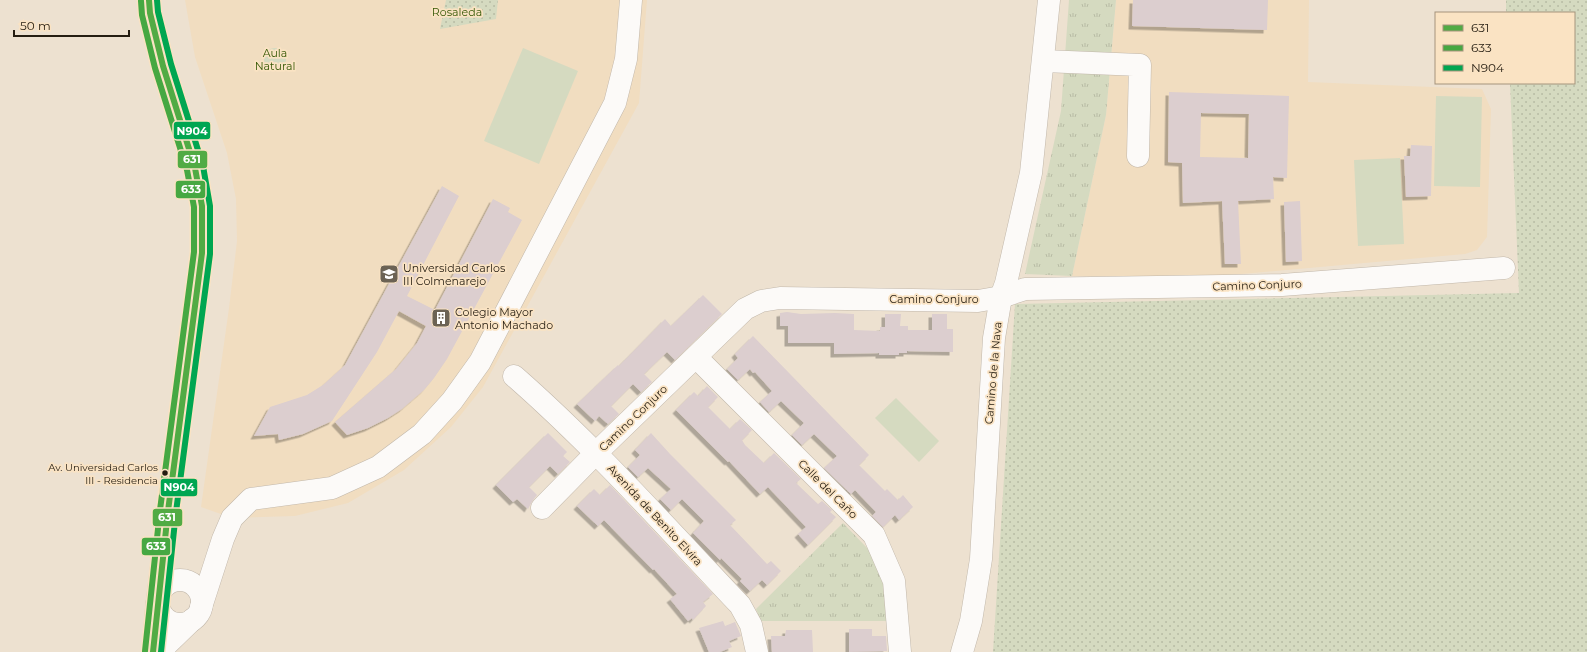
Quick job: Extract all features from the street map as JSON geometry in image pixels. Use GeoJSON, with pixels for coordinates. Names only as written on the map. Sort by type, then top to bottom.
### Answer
{"type":"FeatureCollection","features":[{"type":"Feature","properties":{"kind":"street"},"geometry":{"type":"LineString","coordinates":[[149,0],[150,13],[162,66],[195,168],[202,206],[202,253],[169,504],[175,576],[158,600],[152,652]]}},
{"type":"Feature","properties":{"kind":"street"},"geometry":{"type":"LineString","coordinates":[[160,652],[197,613],[232,518],[251,498],[332,488],[378,467],[422,434],[452,401],[480,362],[615,103],[626,59],[631,0]]}},
{"type":"Feature","properties":{"kind":"street","name":"Camino de la Nava"},"geometry":{"type":"LineString","coordinates":[[962,652],[972,621],[981,559],[994,338],[1001,296],[1006,283],[1031,173],[1044,61],[1049,0]]}},
{"type":"Feature","properties":{"kind":"street"},"geometry":{"type":"LineString","coordinates":[[1044,61],[1140,66],[1138,156]]}},
{"type":"Feature","properties":{"kind":"street","name":"Camino Conjuro"},"geometry":{"type":"LineString","coordinates":[[542,508],[596,453],[745,309],[761,301],[780,298],[978,300],[1001,296],[1025,289],[1282,285],[1504,268]]}},
{"type":"Feature","properties":{"kind":"street","name":"Calle del Caño"},"geometry":{"type":"LineString","coordinates":[[696,357],[874,535],[894,581],[900,652]]}},
{"type":"Feature","properties":{"kind":"street","name":"Avenida de Benito Elvira"},"geometry":{"type":"LineString","coordinates":[[514,376],[554,411],[596,453],[740,605],[751,625],[757,652]]}},
{"type":"Feature","properties":{"kind":"street"},"geometry":{"type":"LineString","coordinates":[[175,576],[198,577],[216,561]]}},
{"type":"Feature","properties":{"kind":"street"},"geometry":{"type":"LineString","coordinates":[[158,600],[161,614],[166,620],[172,623],[186,623],[197,613],[200,594],[197,588],[175,576]]}},
{"type":"Feature","properties":{"kind":"shaded area","name":"Universidad Carlos III Colmenarejo"},"geometry":{"type":"Polygon","coordinates":[[[185,0],[647,0],[639,103],[483,387],[451,427],[404,470],[348,503],[295,516],[232,518],[201,507],[237,241],[236,199],[227,153],[195,57],[185,0]]]}},
{"type":"Feature","properties":{"kind":"shaded area"},"geometry":{"type":"Polygon","coordinates":[[[1116,0],[1309,0],[1308,82],[1482,89],[1491,109],[1487,237],[1477,250],[1465,254],[1209,277],[1072,276],[1106,115],[1116,0]]]}},
{"type":"Feature","properties":{"kind":"green space","name":"Rosaleda"},"geometry":{"type":"Polygon","coordinates":[[[446,0],[498,0],[496,19],[440,29],[446,0]]]}},
{"type":"Feature","properties":{"kind":"green space"},"geometry":{"type":"Polygon","coordinates":[[[1069,0],[1116,0],[1106,115],[1072,276],[1025,274],[1061,111],[1069,0]]]}},
{"type":"Feature","properties":{"kind":"green space"},"geometry":{"type":"Polygon","coordinates":[[[1506,0],[1587,0],[1587,652],[993,652],[1015,304],[1519,293],[1510,84],[1575,84],[1575,12],[1506,12],[1506,0]]]}},
{"type":"Feature","properties":{"kind":"green space","name":"Aula Natural"},"geometry":{"type":"Polygon","coordinates":[[[275,48],[283,51],[286,59],[283,67],[275,70],[267,67],[264,59],[267,51],[275,48]]]}},
{"type":"Feature","properties":{"kind":"green space"},"geometry":{"type":"Polygon","coordinates":[[[523,48],[578,71],[539,164],[484,141],[523,48]]]}},
{"type":"Feature","properties":{"kind":"green space"},"geometry":{"type":"Polygon","coordinates":[[[1436,96],[1482,97],[1480,187],[1434,186],[1436,96]]]}},
{"type":"Feature","properties":{"kind":"green space"},"geometry":{"type":"Polygon","coordinates":[[[1400,158],[1404,244],[1358,246],[1354,160],[1400,158]]]}},
{"type":"Feature","properties":{"kind":"green space"},"geometry":{"type":"Polygon","coordinates":[[[896,398],[939,441],[919,462],[875,418],[896,398]]]}},
{"type":"Feature","properties":{"kind":"green space"},"geometry":{"type":"Polygon","coordinates":[[[843,523],[869,550],[884,584],[889,621],[761,621],[756,609],[843,523]]]}},
{"type":"Feature","properties":{"kind":"building"},"geometry":{"type":"Polygon","coordinates":[[[1133,0],[1268,0],[1267,30],[1132,26],[1133,0]]]}},
{"type":"Feature","properties":{"kind":"building"},"geometry":{"type":"Polygon","coordinates":[[[1169,92],[1289,96],[1287,178],[1273,177],[1274,199],[1238,201],[1241,264],[1225,264],[1222,201],[1183,203],[1182,163],[1168,162],[1169,92]],[[1201,113],[1200,157],[1248,158],[1249,114],[1201,113]]]}},
{"type":"Feature","properties":{"kind":"building"},"geometry":{"type":"Polygon","coordinates":[[[1411,145],[1432,146],[1431,196],[1406,197],[1404,156],[1410,156],[1411,145]]]}},
{"type":"Feature","properties":{"kind":"building","name":"Colegio Mayor Antonio Machado"},"geometry":{"type":"Polygon","coordinates":[[[442,186],[459,196],[407,296],[435,310],[493,199],[510,208],[508,212],[522,220],[447,359],[434,378],[424,390],[402,409],[368,428],[347,435],[335,422],[396,369],[417,343],[426,326],[399,311],[377,352],[332,421],[303,434],[279,440],[278,434],[254,436],[270,407],[307,395],[323,385],[345,365],[442,186]]]}},
{"type":"Feature","properties":{"kind":"building"},"geometry":{"type":"Polygon","coordinates":[[[1300,201],[1302,261],[1286,262],[1284,202],[1300,201]]]}},
{"type":"Feature","properties":{"kind":"building"},"geometry":{"type":"Polygon","coordinates":[[[703,295],[722,314],[675,360],[667,352],[644,374],[652,382],[641,392],[633,384],[611,406],[619,414],[608,424],[599,416],[595,421],[577,404],[618,365],[619,366],[665,319],[671,326],[703,295]]]}},
{"type":"Feature","properties":{"kind":"building"},"geometry":{"type":"Polygon","coordinates":[[[787,312],[801,314],[854,314],[854,330],[880,331],[880,327],[885,327],[885,314],[901,314],[900,326],[908,326],[908,330],[932,330],[932,314],[947,314],[947,329],[953,329],[953,352],[907,351],[907,353],[899,353],[899,355],[879,355],[879,353],[834,354],[834,343],[788,343],[788,326],[780,326],[780,313],[787,312]]]}},
{"type":"Feature","properties":{"kind":"building"},"geometry":{"type":"Polygon","coordinates":[[[753,336],[869,455],[859,465],[885,491],[887,489],[898,500],[903,495],[913,507],[899,520],[895,515],[883,527],[872,516],[876,512],[855,490],[851,494],[824,468],[837,456],[814,434],[802,445],[792,435],[804,423],[781,401],[769,412],[760,402],[772,391],[755,372],[753,373],[750,369],[738,380],[727,369],[738,358],[735,354],[753,336]]]}},
{"type":"Feature","properties":{"kind":"building"},"geometry":{"type":"Polygon","coordinates":[[[707,386],[718,397],[708,407],[730,429],[740,419],[752,430],[742,440],[745,445],[764,463],[774,453],[801,479],[796,483],[818,504],[822,501],[832,510],[830,512],[836,517],[808,545],[798,534],[806,527],[768,487],[760,494],[729,461],[728,462],[676,410],[694,392],[698,396],[707,386]]]}},
{"type":"Feature","properties":{"kind":"building"},"geometry":{"type":"Polygon","coordinates":[[[548,433],[567,452],[563,456],[570,462],[558,474],[550,466],[529,487],[537,495],[528,509],[517,499],[513,502],[496,485],[548,433]]]}},
{"type":"Feature","properties":{"kind":"building"},"geometry":{"type":"Polygon","coordinates":[[[651,433],[736,520],[730,525],[767,564],[771,561],[781,571],[767,585],[762,580],[750,591],[740,581],[742,579],[721,558],[720,560],[693,533],[704,521],[682,499],[671,510],[660,499],[671,489],[648,468],[638,477],[628,467],[640,455],[635,450],[651,433]]]}},
{"type":"Feature","properties":{"kind":"building"},"geometry":{"type":"Polygon","coordinates":[[[610,485],[713,594],[703,602],[706,606],[693,620],[692,618],[688,621],[670,599],[677,594],[654,569],[653,570],[604,520],[598,526],[577,506],[594,489],[600,495],[610,485]]]}},
{"type":"Feature","properties":{"kind":"building"},"geometry":{"type":"Polygon","coordinates":[[[723,621],[725,626],[735,622],[741,636],[729,641],[732,647],[720,652],[709,652],[699,628],[723,621]]]}},
{"type":"Feature","properties":{"kind":"building"},"geometry":{"type":"Polygon","coordinates":[[[849,629],[872,629],[872,636],[886,636],[887,651],[849,652],[849,629]]]}},
{"type":"Feature","properties":{"kind":"building"},"geometry":{"type":"Polygon","coordinates":[[[786,630],[812,630],[813,652],[772,652],[771,636],[785,636],[786,630]]]}},
{"type":"Feature","properties":{"kind":"transit line","name":"631"},"geometry":{"type":"LineString","coordinates":[[149,0],[150,13],[163,66],[195,168],[202,206],[202,253],[168,511],[153,652]]}},
{"type":"Feature","properties":{"kind":"transit line","name":"N904"},"geometry":{"type":"LineString","coordinates":[[157,0],[158,12],[171,64],[203,166],[210,206],[210,254],[176,512],[161,652]]}},
{"type":"Feature","properties":{"kind":"transit line","name":"633"},"geometry":{"type":"LineString","coordinates":[[141,1],[142,15],[155,68],[187,170],[194,207],[194,252],[160,510],[145,651]]}},
{"type":"Feature","properties":{"kind":"place","name":"Universidad Carlos III Colmenarejo"},"geometry":{"type":"Point","coordinates":[389,274]}},
{"type":"Feature","properties":{"kind":"place","name":"Colegio Mayor Antonio Machado"},"geometry":{"type":"Point","coordinates":[441,318]}},
{"type":"Feature","properties":{"kind":"place","name":"Av. Universidad Carlos III - Residencia"},"geometry":{"type":"Point","coordinates":[165,473]}}]}
